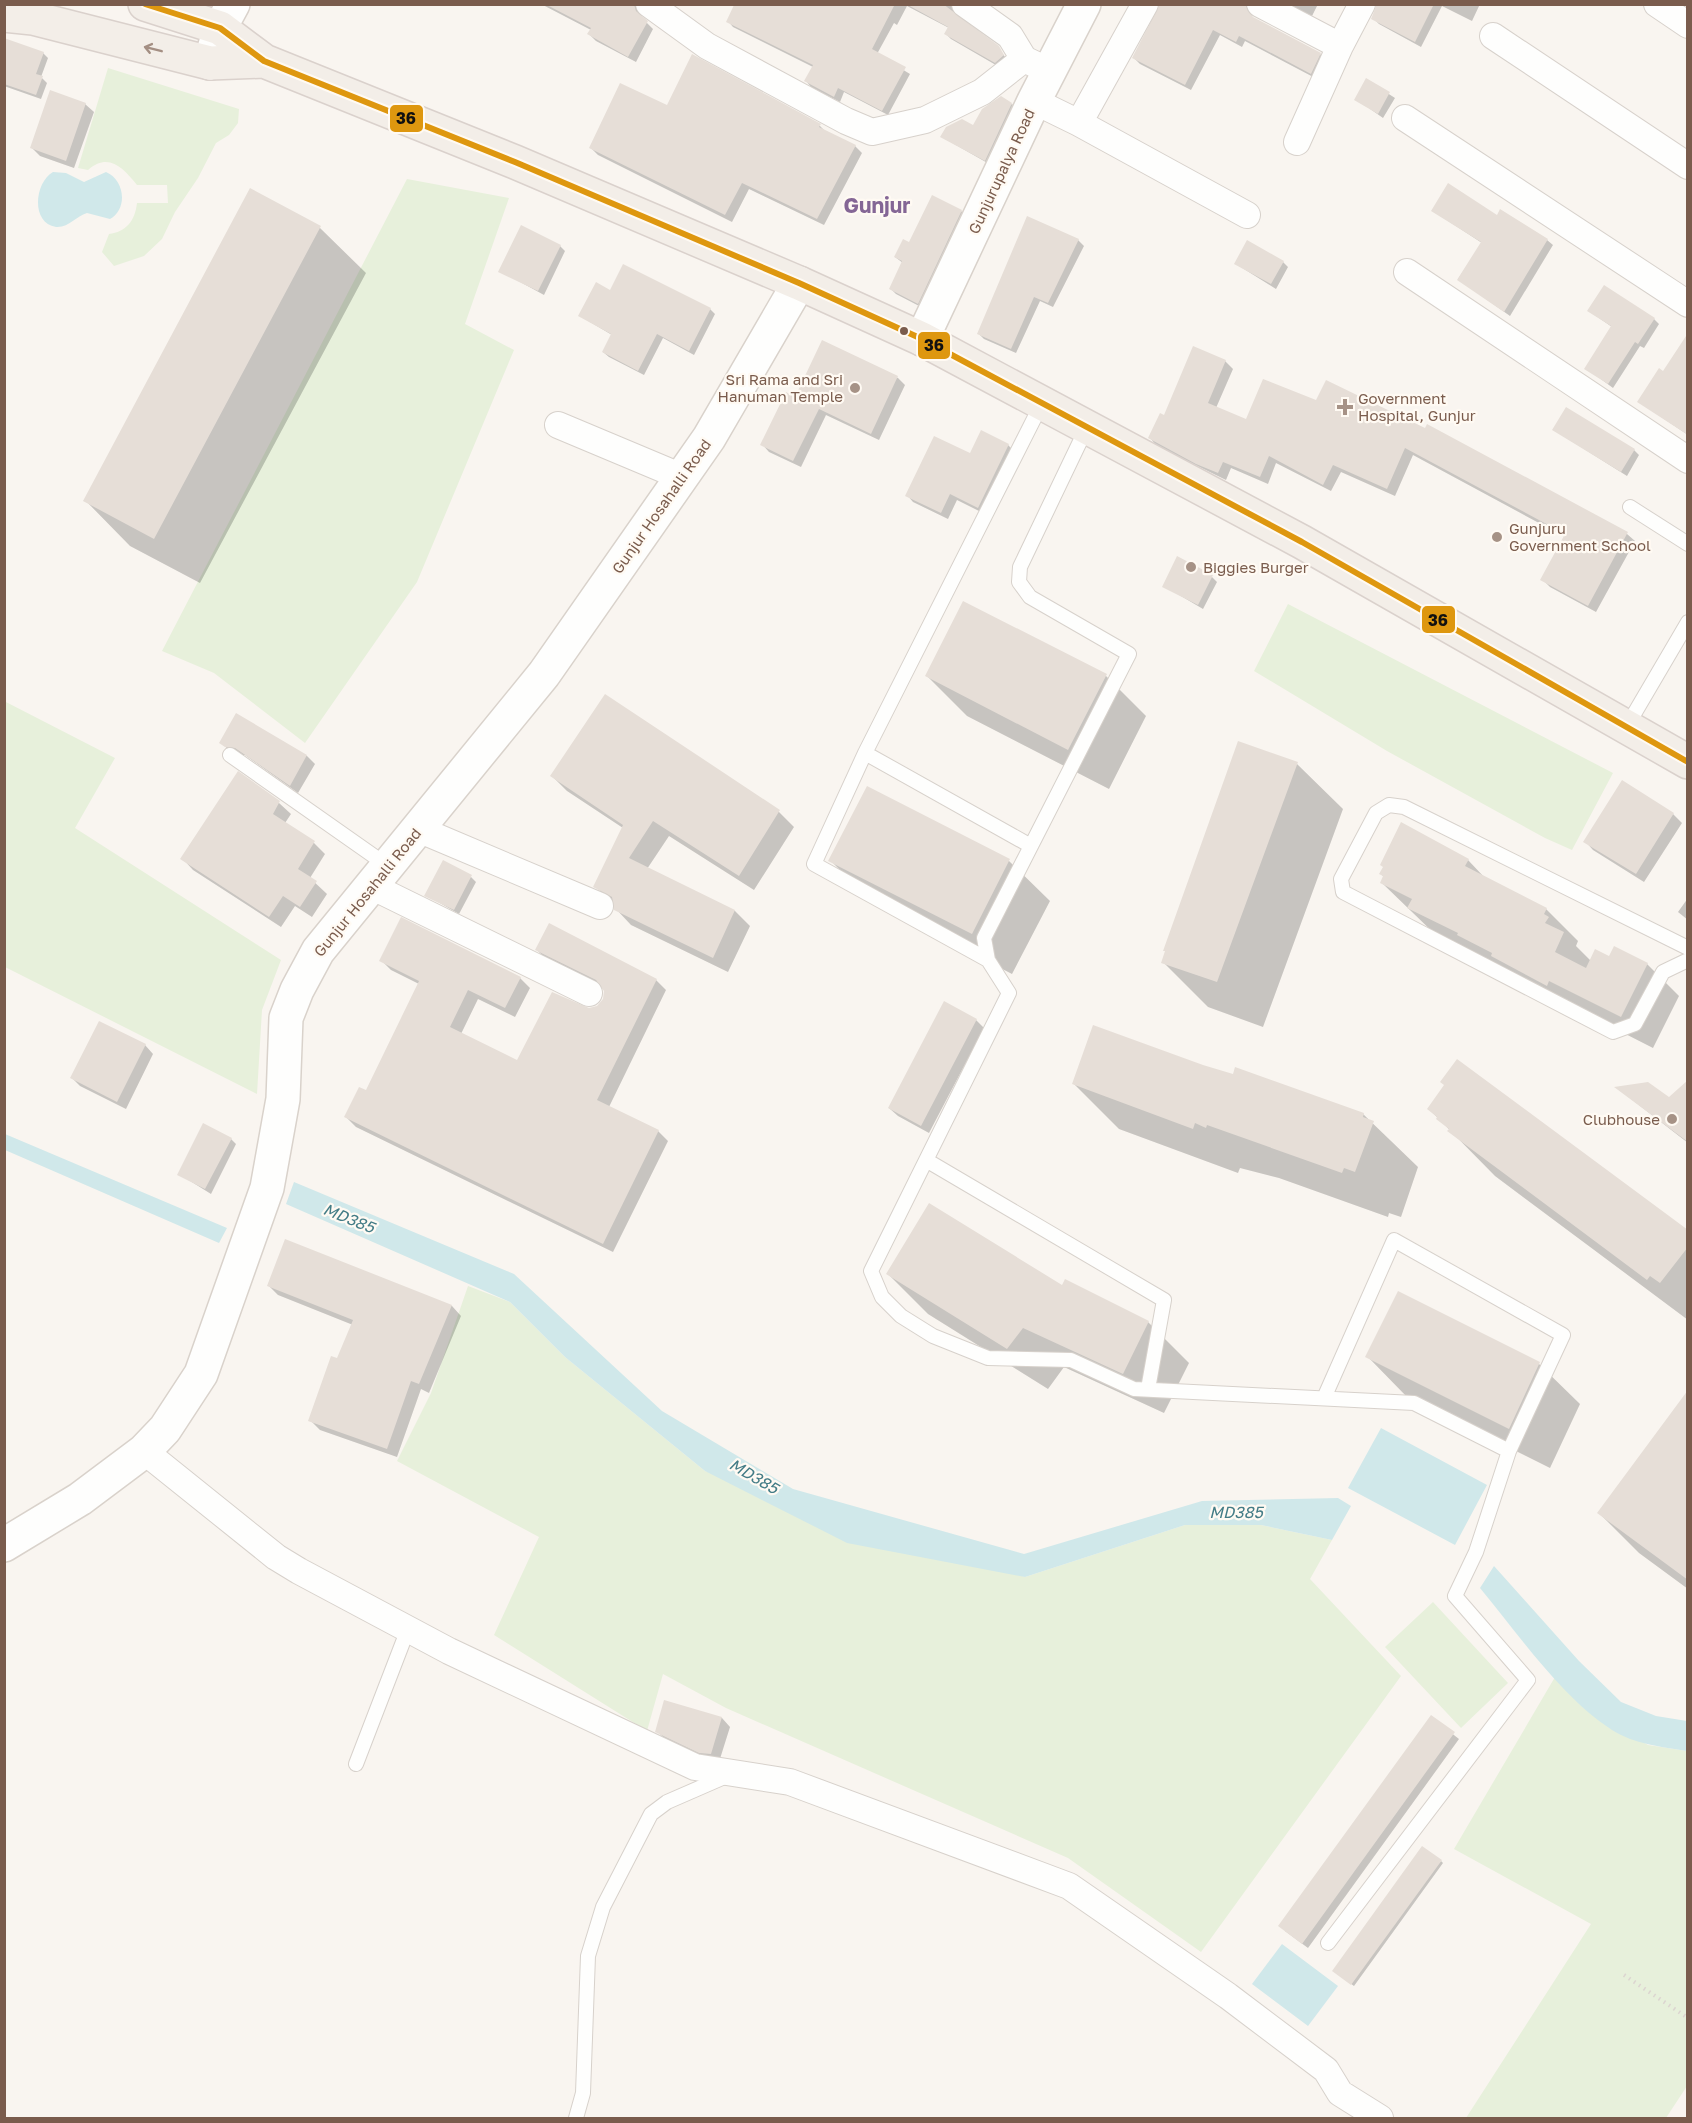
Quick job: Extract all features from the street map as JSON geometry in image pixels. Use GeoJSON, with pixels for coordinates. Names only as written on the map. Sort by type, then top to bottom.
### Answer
{"type":"FeatureCollection","features":[{"type":"Feature","properties":{"kind":"main road"},"geometry":{"type":"LineString","coordinates":[[145,4],[227,16],[264,61]]}},
{"type":"Feature","properties":{"kind":"main road"},"geometry":{"type":"LineString","coordinates":[[4,15],[33,18],[210,63],[264,61],[515,162],[799,283],[922,339],[1302,542],[1687,762]]}},
{"type":"Feature","properties":{"kind":"street"},"geometry":{"type":"LineString","coordinates":[[649,4],[707,46],[846,122],[872,132],[926,120],[1036,65],[1010,36],[965,4]]}},
{"type":"Feature","properties":{"kind":"street","name":"Gunjurupalya Road"},"geometry":{"type":"LineString","coordinates":[[922,339],[1034,101],[1036,65],[1084,4]]}},
{"type":"Feature","properties":{"kind":"street"},"geometry":{"type":"LineString","coordinates":[[1079,123],[1145,4]]}},
{"type":"Feature","properties":{"kind":"street"},"geometry":{"type":"LineString","coordinates":[[1260,4],[1340,45]]}},
{"type":"Feature","properties":{"kind":"street"},"geometry":{"type":"LineString","coordinates":[[1297,142],[1340,45],[1362,4]]}},
{"type":"Feature","properties":{"kind":"street"},"geometry":{"type":"LineString","coordinates":[[1657,4],[1688,25]]}},
{"type":"Feature","properties":{"kind":"street"},"geometry":{"type":"LineString","coordinates":[[210,63],[227,16]]}},
{"type":"Feature","properties":{"kind":"street"},"geometry":{"type":"LineString","coordinates":[[1493,36],[1688,166]]}},
{"type":"Feature","properties":{"kind":"street"},"geometry":{"type":"LineString","coordinates":[[1034,101],[1079,123],[1247,215]]}},
{"type":"Feature","properties":{"kind":"street"},"geometry":{"type":"LineString","coordinates":[[1405,118],[1688,304]]}},
{"type":"Feature","properties":{"kind":"street"},"geometry":{"type":"LineString","coordinates":[[1407,272],[1688,460]]}},
{"type":"Feature","properties":{"kind":"street","name":"Gunjur Hosahalli Road"},"geometry":{"type":"LineString","coordinates":[[8,1537],[80,1499],[144,1451],[165,1429],[201,1374],[256,1225],[267,1188],[283,1099],[286,1018],[297,990],[318,951],[544,674],[709,438],[799,283]]}},
{"type":"Feature","properties":{"kind":"street"},"geometry":{"type":"LineString","coordinates":[[558,425],[682,477]]}},
{"type":"Feature","properties":{"kind":"street"},"geometry":{"type":"LineString","coordinates":[[418,829],[600,906]]}},
{"type":"Feature","properties":{"kind":"street"},"geometry":{"type":"LineString","coordinates":[[379,876],[589,993]]}},
{"type":"Feature","properties":{"kind":"street"},"geometry":{"type":"LineString","coordinates":[[144,1451],[276,1557],[408,1629],[695,1767],[790,1782],[1069,1886],[1237,2003],[1326,2070],[1340,2094],[1380,2118]]}},
{"type":"Feature","properties":{"kind":"lane"},"geometry":{"type":"LineString","coordinates":[[988,960],[814,864],[865,753],[1042,403]]}},
{"type":"Feature","properties":{"kind":"lane"},"geometry":{"type":"LineString","coordinates":[[1087,427],[1020,567],[1019,582],[1030,597],[1129,654],[984,938],[988,960],[1010,993],[871,1271],[882,1297],[894,1310],[933,1336],[988,1358],[1071,1360],[1134,1389],[1414,1403],[1509,1451]]}},
{"type":"Feature","properties":{"kind":"lane"},"geometry":{"type":"LineString","coordinates":[[1630,507],[1688,544]]}},
{"type":"Feature","properties":{"kind":"lane"},"geometry":{"type":"LineString","coordinates":[[1627,726],[1688,622]]}},
{"type":"Feature","properties":{"kind":"lane"},"geometry":{"type":"LineString","coordinates":[[865,753],[1031,846]]}},
{"type":"Feature","properties":{"kind":"lane"},"geometry":{"type":"LineString","coordinates":[[230,755],[379,876]]}},
{"type":"Feature","properties":{"kind":"lane"},"geometry":{"type":"LineString","coordinates":[[1688,948],[1404,807],[1389,805],[1376,813],[1341,879],[1343,892],[1613,1032],[1635,1024],[1663,972],[1688,960]]}},
{"type":"Feature","properties":{"kind":"lane"},"geometry":{"type":"LineString","coordinates":[[927,1160],[1164,1300],[1148,1389]]}},
{"type":"Feature","properties":{"kind":"lane"},"geometry":{"type":"LineString","coordinates":[[1324,1398],[1394,1240],[1563,1335],[1509,1451],[1476,1552],[1455,1596],[1528,1680],[1328,1943]]}},
{"type":"Feature","properties":{"kind":"lane"},"geometry":{"type":"LineString","coordinates":[[356,1764],[408,1629]]}},
{"type":"Feature","properties":{"kind":"lane"},"geometry":{"type":"LineString","coordinates":[[576,2118],[583,2093],[588,1956],[603,1907],[651,1814],[667,1802],[731,1774]]}},
{"type":"Feature","properties":{"kind":"path"},"geometry":{"type":"LineString","coordinates":[[1624,1975],[1688,2018]]}},
{"type":"Feature","properties":{"kind":"green space"},"geometry":{"type":"Polygon","coordinates":[[[108,68],[239,109],[238,123],[229,135],[216,143],[198,178],[175,212],[162,239],[144,256],[114,266],[102,252],[109,234],[120,231],[129,224],[137,203],[168,203],[167,185],[137,185],[115,164],[103,162],[88,170],[78,168],[108,68]]]}},
{"type":"Feature","properties":{"kind":"green space"},"geometry":{"type":"Polygon","coordinates":[[[407,179],[509,198],[465,324],[514,350],[417,582],[305,743],[214,673],[162,651],[407,179]]]}},
{"type":"Feature","properties":{"kind":"green space"},"geometry":{"type":"Polygon","coordinates":[[[1288,604],[1613,773],[1572,850],[1545,838],[1387,751],[1254,671],[1288,604]]]}},
{"type":"Feature","properties":{"kind":"green space"},"geometry":{"type":"Polygon","coordinates":[[[4,701],[115,758],[75,828],[281,960],[262,1010],[257,1094],[5,967],[4,701]]]}},
{"type":"Feature","properties":{"kind":"green space"},"geometry":{"type":"Polygon","coordinates":[[[468,1286],[510,1302],[565,1357],[705,1471],[1025,1577],[1185,1525],[1261,1525],[1332,1540],[1310,1579],[1401,1676],[1201,1952],[1068,1858],[726,1708],[663,1674],[647,1731],[494,1635],[539,1537],[397,1461],[431,1393],[468,1286]]]}},
{"type":"Feature","properties":{"kind":"green space"},"geometry":{"type":"Polygon","coordinates":[[[1433,1602],[1508,1683],[1461,1728],[1385,1647],[1433,1602]]]}},
{"type":"Feature","properties":{"kind":"green space"},"geometry":{"type":"Polygon","coordinates":[[[1555,1677],[1583,1707],[1648,1745],[1687,1751],[1687,2086],[1666,2118],[1466,2118],[1591,1924],[1454,1849],[1555,1677]]]}},
{"type":"Feature","properties":{"kind":"water"},"geometry":{"type":"Polygon","coordinates":[[[53,172],[66,173],[84,182],[106,172],[117,181],[120,188],[122,202],[120,209],[110,219],[87,213],[65,226],[56,227],[48,224],[42,218],[38,202],[42,184],[53,172]]]}},
{"type":"Feature","properties":{"kind":"water"},"geometry":{"type":"Polygon","coordinates":[[[5,1134],[227,1228],[219,1243],[5,1150],[5,1134]]]}},
{"type":"Feature","properties":{"kind":"water","name":"MD385"},"geometry":{"type":"Polygon","coordinates":[[[294,1182],[514,1274],[662,1411],[793,1489],[1024,1554],[1202,1501],[1338,1498],[1351,1506],[1332,1540],[1261,1525],[1185,1525],[1025,1577],[847,1543],[705,1471],[565,1357],[510,1302],[286,1204],[294,1182]]]}},
{"type":"Feature","properties":{"kind":"water"},"geometry":{"type":"Polygon","coordinates":[[[1381,1428],[1487,1485],[1455,1545],[1348,1488],[1381,1428]]]}},
{"type":"Feature","properties":{"kind":"water"},"geometry":{"type":"Polygon","coordinates":[[[1494,1566],[1579,1661],[1621,1702],[1656,1716],[1687,1721],[1687,1751],[1629,1739],[1612,1730],[1575,1700],[1558,1683],[1480,1588],[1494,1566]]]}},
{"type":"Feature","properties":{"kind":"water"},"geometry":{"type":"Polygon","coordinates":[[[1282,1944],[1338,1986],[1308,2026],[1252,1984],[1282,1944]]]}},
{"type":"Feature","properties":{"kind":"building"},"geometry":{"type":"Polygon","coordinates":[[[545,4],[634,4],[636,11],[648,21],[628,57],[587,34],[591,28],[545,4]]]}},
{"type":"Feature","properties":{"kind":"building"},"geometry":{"type":"Polygon","coordinates":[[[895,4],[872,49],[906,67],[882,111],[838,88],[834,97],[804,81],[813,65],[726,22],[734,5],[895,4]]]}},
{"type":"Feature","properties":{"kind":"building"},"geometry":{"type":"Polygon","coordinates":[[[906,4],[943,4],[999,46],[1004,55],[995,63],[944,34],[948,27],[906,4]]]}},
{"type":"Feature","properties":{"kind":"building"},"geometry":{"type":"Polygon","coordinates":[[[1160,4],[1245,4],[1253,17],[1321,53],[1311,74],[1239,36],[1236,42],[1213,30],[1185,85],[1132,58],[1160,4]]]}},
{"type":"Feature","properties":{"kind":"building"},"geometry":{"type":"Polygon","coordinates":[[[1377,4],[1434,4],[1415,42],[1371,19],[1377,4]]]}},
{"type":"Feature","properties":{"kind":"building"},"geometry":{"type":"Polygon","coordinates":[[[4,38],[44,52],[36,74],[43,76],[36,95],[4,84],[4,38]]]}},
{"type":"Feature","properties":{"kind":"building"},"geometry":{"type":"Polygon","coordinates":[[[692,54],[821,124],[819,127],[856,145],[817,219],[742,183],[725,215],[589,148],[620,83],[667,105],[692,54]]]}},
{"type":"Feature","properties":{"kind":"building"},"geometry":{"type":"Polygon","coordinates":[[[1366,78],[1390,92],[1378,114],[1354,100],[1366,78]]]}},
{"type":"Feature","properties":{"kind":"building"},"geometry":{"type":"Polygon","coordinates":[[[50,90],[86,103],[66,161],[30,148],[50,90]]]}},
{"type":"Feature","properties":{"kind":"building"},"geometry":{"type":"Polygon","coordinates":[[[1001,96],[1012,103],[985,161],[940,137],[946,127],[962,119],[973,125],[982,109],[1001,96]]]}},
{"type":"Feature","properties":{"kind":"building"},"geometry":{"type":"Polygon","coordinates":[[[1448,183],[1497,215],[1500,209],[1548,239],[1504,312],[1457,280],[1481,242],[1431,211],[1448,183]]]}},
{"type":"Feature","properties":{"kind":"building"},"geometry":{"type":"Polygon","coordinates":[[[250,188],[321,226],[154,539],[83,501],[250,188]]]}},
{"type":"Feature","properties":{"kind":"building"},"geometry":{"type":"Polygon","coordinates":[[[932,195],[962,210],[918,304],[889,289],[902,261],[894,257],[903,239],[909,242],[932,195]]]}},
{"type":"Feature","properties":{"kind":"building"},"geometry":{"type":"Polygon","coordinates":[[[1027,216],[1079,239],[1048,303],[1034,297],[1011,349],[977,334],[1027,216]]]}},
{"type":"Feature","properties":{"kind":"building"},"geometry":{"type":"Polygon","coordinates":[[[521,225],[561,245],[538,291],[498,272],[521,225]]]}},
{"type":"Feature","properties":{"kind":"building"},"geometry":{"type":"Polygon","coordinates":[[[1247,240],[1284,261],[1271,284],[1234,264],[1247,240]]]}},
{"type":"Feature","properties":{"kind":"building"},"geometry":{"type":"Polygon","coordinates":[[[623,264],[711,308],[689,351],[657,334],[638,371],[602,352],[611,334],[578,316],[596,282],[610,290],[623,264]]]}},
{"type":"Feature","properties":{"kind":"building"},"geometry":{"type":"Polygon","coordinates":[[[1604,285],[1655,318],[1638,344],[1635,342],[1608,384],[1584,369],[1611,326],[1587,311],[1604,285]]]}},
{"type":"Feature","properties":{"kind":"building"},"geometry":{"type":"Polygon","coordinates":[[[1688,333],[1688,435],[1637,402],[1659,368],[1663,371],[1688,333]]]}},
{"type":"Feature","properties":{"kind":"building","name":"Sri Rama and Sri Hanuman Temple"},"geometry":{"type":"Polygon","coordinates":[[[822,340],[898,376],[871,434],[819,409],[793,461],[760,445],[786,392],[795,397],[822,340]]]}},
{"type":"Feature","properties":{"kind":"building"},"geometry":{"type":"Polygon","coordinates":[[[1193,346],[1226,360],[1208,403],[1246,419],[1263,379],[1316,400],[1326,380],[1425,428],[1427,424],[1628,532],[1588,606],[1540,580],[1565,534],[1405,448],[1387,489],[1333,465],[1323,485],[1269,456],[1260,477],[1223,462],[1218,473],[1196,464],[1148,438],[1160,413],[1164,415],[1193,346]]]}},
{"type":"Feature","properties":{"kind":"building"},"geometry":{"type":"Polygon","coordinates":[[[1566,407],[1635,449],[1621,472],[1552,430],[1566,407]]]}},
{"type":"Feature","properties":{"kind":"building"},"geometry":{"type":"Polygon","coordinates":[[[981,430],[1009,444],[978,508],[950,494],[941,513],[905,496],[934,436],[970,453],[981,430]]]}},
{"type":"Feature","properties":{"kind":"building"},"geometry":{"type":"Polygon","coordinates":[[[1177,556],[1213,575],[1198,605],[1162,587],[1177,556]]]}},
{"type":"Feature","properties":{"kind":"building"},"geometry":{"type":"Polygon","coordinates":[[[963,601],[1107,674],[1068,750],[925,676],[963,601]]]}},
{"type":"Feature","properties":{"kind":"building"},"geometry":{"type":"Polygon","coordinates":[[[605,694],[780,810],[739,876],[653,821],[629,858],[735,910],[713,958],[614,910],[612,897],[593,887],[623,825],[550,776],[605,694]]]}},
{"type":"Feature","properties":{"kind":"building"},"geometry":{"type":"Polygon","coordinates":[[[236,713],[307,755],[290,786],[235,748],[225,747],[219,743],[236,713]]]}},
{"type":"Feature","properties":{"kind":"building"},"geometry":{"type":"Polygon","coordinates":[[[1238,741],[1298,762],[1217,982],[1161,963],[1165,951],[1163,951],[1238,741]]]}},
{"type":"Feature","properties":{"kind":"building"},"geometry":{"type":"Polygon","coordinates":[[[238,771],[280,801],[273,814],[315,841],[298,869],[317,881],[300,907],[283,896],[269,917],[180,859],[238,771]]]}},
{"type":"Feature","properties":{"kind":"building"},"geometry":{"type":"Polygon","coordinates":[[[1622,780],[1674,813],[1636,874],[1583,842],[1622,780]]]}},
{"type":"Feature","properties":{"kind":"building"},"geometry":{"type":"Polygon","coordinates":[[[867,786],[1010,859],[972,934],[828,861],[867,786]]]}},
{"type":"Feature","properties":{"kind":"building"},"geometry":{"type":"Polygon","coordinates":[[[1401,822],[1469,859],[1465,866],[1547,908],[1544,914],[1549,917],[1545,923],[1564,932],[1555,952],[1586,968],[1595,949],[1609,956],[1614,946],[1648,963],[1621,1017],[1549,981],[1547,986],[1491,956],[1492,953],[1457,935],[1458,933],[1407,908],[1412,899],[1380,883],[1383,876],[1379,874],[1383,867],[1380,865],[1401,822]]]}},
{"type":"Feature","properties":{"kind":"building"},"geometry":{"type":"Polygon","coordinates":[[[443,860],[472,875],[454,910],[424,896],[443,860]]]}},
{"type":"Feature","properties":{"kind":"building"},"geometry":{"type":"Polygon","coordinates":[[[401,917],[521,977],[505,1008],[468,990],[450,1027],[517,1060],[552,992],[589,1008],[597,1006],[603,999],[604,991],[596,980],[535,950],[549,923],[657,979],[597,1100],[659,1130],[603,1244],[344,1117],[359,1087],[366,1090],[419,981],[379,961],[401,917]]]}},
{"type":"Feature","properties":{"kind":"building"},"geometry":{"type":"Polygon","coordinates":[[[944,1001],[977,1019],[921,1126],[888,1108],[944,1001]]]}},
{"type":"Feature","properties":{"kind":"building"},"geometry":{"type":"Polygon","coordinates":[[[99,1021],[146,1044],[117,1102],[70,1078],[99,1021]]]}},
{"type":"Feature","properties":{"kind":"building"},"geometry":{"type":"Polygon","coordinates":[[[1093,1025],[1203,1065],[1233,1074],[1235,1067],[1364,1113],[1363,1117],[1374,1121],[1355,1172],[1344,1168],[1342,1173],[1207,1125],[1206,1128],[1195,1123],[1193,1129],[1072,1084],[1093,1025]]]}},
{"type":"Feature","properties":{"kind":"building"},"geometry":{"type":"Polygon","coordinates":[[[1457,1059],[1688,1230],[1688,1247],[1660,1283],[1650,1276],[1647,1280],[1447,1131],[1449,1129],[1436,1119],[1437,1117],[1427,1109],[1444,1085],[1440,1082],[1457,1059]]]}},
{"type":"Feature","properties":{"kind":"building","name":"Clubhouse"},"geometry":{"type":"Polygon","coordinates":[[[1688,1080],[1688,1142],[1614,1087],[1648,1082],[1669,1097],[1688,1080]]]}},
{"type":"Feature","properties":{"kind":"building"},"geometry":{"type":"Polygon","coordinates":[[[203,1123],[232,1138],[205,1189],[177,1175],[203,1123]]]}},
{"type":"Feature","properties":{"kind":"building"},"geometry":{"type":"Polygon","coordinates":[[[929,1203],[1062,1285],[1065,1279],[1149,1321],[1123,1374],[1023,1328],[1007,1349],[886,1274],[929,1203]]]}},
{"type":"Feature","properties":{"kind":"building"},"geometry":{"type":"Polygon","coordinates":[[[285,1239],[452,1305],[419,1384],[411,1381],[387,1449],[308,1421],[331,1356],[337,1358],[353,1320],[267,1286],[285,1239]]]}},
{"type":"Feature","properties":{"kind":"building"},"geometry":{"type":"Polygon","coordinates":[[[1398,1291],[1540,1362],[1509,1429],[1365,1357],[1398,1291]]]}},
{"type":"Feature","properties":{"kind":"building"},"geometry":{"type":"Polygon","coordinates":[[[1688,1390],[1688,1580],[1597,1513],[1688,1390]]]}},
{"type":"Feature","properties":{"kind":"building"},"geometry":{"type":"Polygon","coordinates":[[[664,1700],[722,1717],[711,1754],[699,1753],[655,1732],[664,1700]]]}},
{"type":"Feature","properties":{"kind":"building"},"geometry":{"type":"Polygon","coordinates":[[[1431,1715],[1455,1732],[1302,1944],[1278,1926],[1431,1715]]]}},
{"type":"Feature","properties":{"kind":"building"},"geometry":{"type":"Polygon","coordinates":[[[1422,1846],[1442,1860],[1351,1985],[1332,1971],[1422,1846]]]}},
{"type":"Feature","properties":{"kind":"transit line","name":"36"},"geometry":{"type":"LineString","coordinates":[[145,4],[220,28],[264,61],[515,162],[799,283],[922,339],[1302,542],[1688,762]]}},
{"type":"Feature","properties":{"kind":"place","name":"Sri Rama and Sri Hanuman Temple"},"geometry":{"type":"Point","coordinates":[855,388]}},
{"type":"Feature","properties":{"kind":"place","name":"Government Hospital, Gunjur"},"geometry":{"type":"Point","coordinates":[1345,407]}},
{"type":"Feature","properties":{"kind":"place","name":"Gunjuru Government School"},"geometry":{"type":"Point","coordinates":[1497,537]}},
{"type":"Feature","properties":{"kind":"place","name":"Biggies Burger"},"geometry":{"type":"Point","coordinates":[1191,567]}},
{"type":"Feature","properties":{"kind":"place","name":"Clubhouse"},"geometry":{"type":"Point","coordinates":[1672,1119]}},
{"type":"Feature","properties":{"kind":"district","name":"Gunjur"},"geometry":{"type":"Point","coordinates":[877,205]}}]}
